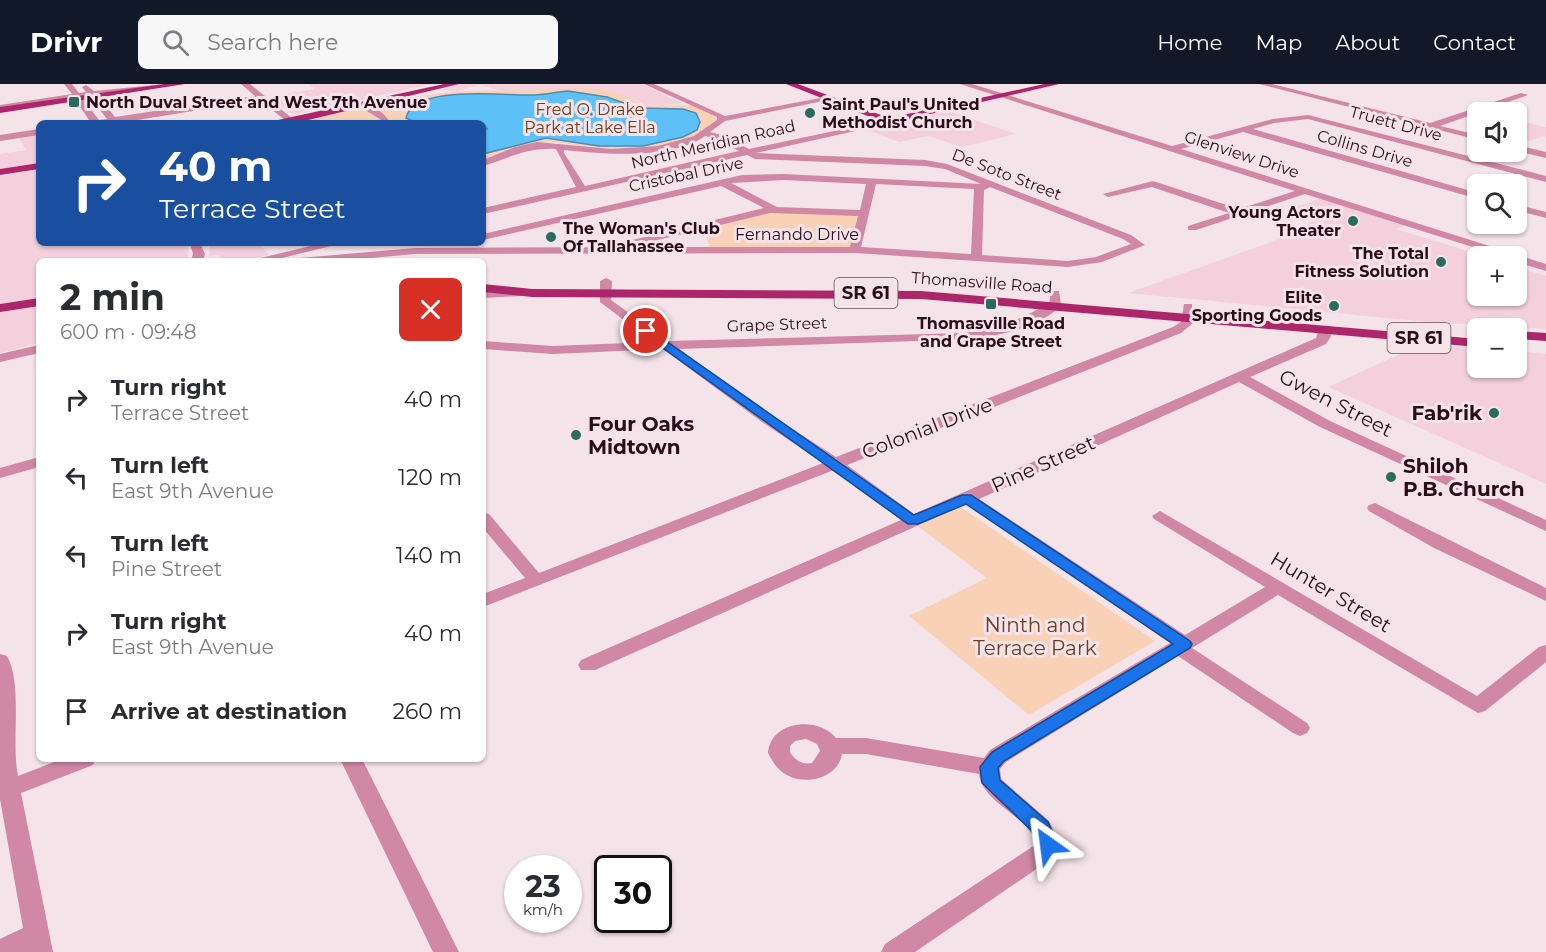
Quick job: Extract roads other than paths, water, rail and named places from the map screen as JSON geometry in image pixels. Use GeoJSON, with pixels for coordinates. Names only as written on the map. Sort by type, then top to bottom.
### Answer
{"type":"FeatureCollection","features":[{"type":"Feature","properties":{"kind":"main road"},"geometry":{"type":"LineString","coordinates":[[0,109],[181,84]]}},
{"type":"Feature","properties":{"kind":"main road"},"geometry":{"type":"LineString","coordinates":[[361,104],[439,84]]}},
{"type":"Feature","properties":{"kind":"main road"},"geometry":{"type":"LineString","coordinates":[[284,120],[455,84]]}},
{"type":"Feature","properties":{"kind":"main road"},"geometry":{"type":"LineString","coordinates":[[790,84],[888,121]]}},
{"type":"Feature","properties":{"kind":"main road","name":"North Meridian Road"},"geometry":{"type":"LineString","coordinates":[[888,121],[1055,84]]}},
{"type":"Feature","properties":{"kind":"main road"},"geometry":{"type":"LineString","coordinates":[[0,172],[36,166]]}},
{"type":"Feature","properties":{"kind":"main road","name":"Thomasville Road"},"geometry":{"type":"LineString","coordinates":[[486,280],[605,287],[759,286],[921,295],[1055,299]]}},
{"type":"Feature","properties":{"kind":"main road","name":"Thomasville Road"},"geometry":{"type":"LineString","coordinates":[[759,286],[803,281]]}},
{"type":"Feature","properties":{"kind":"main road","name":"Thomasville Road"},"geometry":{"type":"LineString","coordinates":[[860,281],[1467,339]]}},
{"type":"Feature","properties":{"kind":"main road","name":"Thomasville Road"},"geometry":{"type":"LineString","coordinates":[[486,288],[532,293],[605,287]]}},
{"type":"Feature","properties":{"kind":"main road"},"geometry":{"type":"LineString","coordinates":[[0,308],[36,302]]}},
{"type":"Feature","properties":{"kind":"main road","name":"Thomasville Road"},"geometry":{"type":"LineString","coordinates":[[1188,312],[1324,330],[1345,327]]}},
{"type":"Feature","properties":{"kind":"main road"},"geometry":{"type":"LineString","coordinates":[[1527,336],[1546,337]]}},
{"type":"Feature","properties":{"kind":"main road"},"geometry":{"type":"LineString","coordinates":[[1527,347],[1546,348]]}},
{"type":"Feature","properties":{"kind":"street"},"geometry":{"type":"LineString","coordinates":[[68,84],[94,120]]}},
{"type":"Feature","properties":{"kind":"street"},"geometry":{"type":"LineString","coordinates":[[84,84],[112,120]]}},
{"type":"Feature","properties":{"kind":"street"},"geometry":{"type":"LineString","coordinates":[[92,95],[161,84]]}},
{"type":"Feature","properties":{"kind":"street"},"geometry":{"type":"LineString","coordinates":[[245,84],[289,119]]}},
{"type":"Feature","properties":{"kind":"street"},"geometry":{"type":"LineString","coordinates":[[648,84],[715,113],[721,119]]}},
{"type":"Feature","properties":{"kind":"street","name":"Glenview Drive"},"geometry":{"type":"LineString","coordinates":[[964,84],[1479,246]]}},
{"type":"Feature","properties":{"kind":"street"},"geometry":{"type":"LineString","coordinates":[[1263,84],[1467,135]]}},
{"type":"Feature","properties":{"kind":"street"},"geometry":{"type":"LineString","coordinates":[[1430,126],[1524,95]]}},
{"type":"Feature","properties":{"kind":"street"},"geometry":{"type":"LineString","coordinates":[[126,120],[261,97]]}},
{"type":"Feature","properties":{"kind":"street"},"geometry":{"type":"LineString","coordinates":[[721,119],[828,98]]}},
{"type":"Feature","properties":{"kind":"street"},"geometry":{"type":"LineString","coordinates":[[361,104],[385,120]]}},
{"type":"Feature","properties":{"kind":"street","name":"Truett Drive"},"geometry":{"type":"LineString","coordinates":[[1245,129],[1290,118],[1308,117],[1546,179]]}},
{"type":"Feature","properties":{"kind":"street"},"geometry":{"type":"LineString","coordinates":[[486,162],[530,146],[560,146],[611,152],[675,146],[706,134],[719,124],[721,119]]}},
{"type":"Feature","properties":{"kind":"street","name":"North Meridian Road"},"geometry":{"type":"LineString","coordinates":[[486,210],[888,121]]}},
{"type":"Feature","properties":{"kind":"street"},"geometry":{"type":"LineString","coordinates":[[1172,150],[1245,129]]}},
{"type":"Feature","properties":{"kind":"street","name":"Collins Drive"},"geometry":{"type":"LineString","coordinates":[[1245,129],[1467,193]]}},
{"type":"Feature","properties":{"kind":"street"},"geometry":{"type":"LineString","coordinates":[[0,138],[36,132]]}},
{"type":"Feature","properties":{"kind":"street"},"geometry":{"type":"LineString","coordinates":[[706,134],[718,137],[748,153]]}},
{"type":"Feature","properties":{"kind":"street"},"geometry":{"type":"LineString","coordinates":[[560,146],[560,153],[582,189]]}},
{"type":"Feature","properties":{"kind":"street"},"geometry":{"type":"LineString","coordinates":[[1527,151],[1546,155]]}},
{"type":"Feature","properties":{"kind":"street","name":"De Soto Street"},"geometry":{"type":"LineString","coordinates":[[748,153],[755,156],[935,164],[1006,189],[1140,244]]}},
{"type":"Feature","properties":{"kind":"street","name":"Cristobal Drive"},"geometry":{"type":"LineString","coordinates":[[486,236],[721,182],[766,176],[1006,189]]}},
{"type":"Feature","properties":{"kind":"street"},"geometry":{"type":"LineString","coordinates":[[855,250],[872,181]]}},
{"type":"Feature","properties":{"kind":"street"},"geometry":{"type":"LineString","coordinates":[[721,182],[773,209]]}},
{"type":"Feature","properties":{"kind":"street"},"geometry":{"type":"LineString","coordinates":[[1108,194],[1152,184],[1240,213]]}},
{"type":"Feature","properties":{"kind":"street"},"geometry":{"type":"LineString","coordinates":[[976,258],[979,186]]}},
{"type":"Feature","properties":{"kind":"street"},"geometry":{"type":"LineString","coordinates":[[1192,228],[1305,192]]}},
{"type":"Feature","properties":{"kind":"street"},"geometry":{"type":"LineString","coordinates":[[601,251],[773,209],[864,213]]}},
{"type":"Feature","properties":{"kind":"street"},"geometry":{"type":"LineString","coordinates":[[1527,210],[1546,215]]}},
{"type":"Feature","properties":{"kind":"street","name":"Fernando Drive"},"geometry":{"type":"LineString","coordinates":[[330,258],[416,251],[855,250],[1080,263],[1132,250],[1140,244]]}},
{"type":"Feature","properties":{"kind":"street"},"geometry":{"type":"LineString","coordinates":[[272,258],[326,246]]}},
{"type":"Feature","properties":{"kind":"street"},"geometry":{"type":"LineString","coordinates":[[336,246],[340,257]]}},
{"type":"Feature","properties":{"kind":"street"},"geometry":{"type":"LineString","coordinates":[[416,251],[441,246]]}},
{"type":"Feature","properties":{"kind":"street"},"geometry":{"type":"LineString","coordinates":[[1527,262],[1546,268]]}},
{"type":"Feature","properties":{"kind":"street"},"geometry":{"type":"LineString","coordinates":[[605,287],[604,299],[608,303],[767,419],[836,464],[913,521]]}},
{"type":"Feature","properties":{"kind":"street"},"geometry":{"type":"LineString","coordinates":[[486,294],[532,293]]}},
{"type":"Feature","properties":{"kind":"street","name":"Grape Street"},"geometry":{"type":"LineString","coordinates":[[486,345],[553,350],[897,336],[965,337],[984,334],[1040,315],[1055,299]]}},
{"type":"Feature","properties":{"kind":"street","name":"Colonial Drive"},"geometry":{"type":"LineString","coordinates":[[486,600],[1177,330],[1188,323],[1188,312]]}},
{"type":"Feature","properties":{"kind":"street","name":"Pine Street"},"geometry":{"type":"LineString","coordinates":[[588,665],[1321,341],[1325,336],[1324,330]]}},
{"type":"Feature","properties":{"kind":"street"},"geometry":{"type":"LineString","coordinates":[[0,358],[36,350]]}},
{"type":"Feature","properties":{"kind":"street","name":"Gwen Street"},"geometry":{"type":"LineString","coordinates":[[1238,376],[1325,424],[1546,526]]}},
{"type":"Feature","properties":{"kind":"street"},"geometry":{"type":"LineString","coordinates":[[0,473],[36,463]]}},
{"type":"Feature","properties":{"kind":"street"},"geometry":{"type":"LineString","coordinates":[[967,498],[1300,728]]}},
{"type":"Feature","properties":{"kind":"street"},"geometry":{"type":"LineString","coordinates":[[1375,508],[1422,535],[1546,595]]}},
{"type":"Feature","properties":{"kind":"street","name":"Hunter Street"},"geometry":{"type":"LineString","coordinates":[[1160,516],[1478,706],[1546,652]]}},
{"type":"Feature","properties":{"kind":"street"},"geometry":{"type":"LineString","coordinates":[[486,522],[536,580]]}},
{"type":"Feature","properties":{"kind":"street"},"geometry":{"type":"LineString","coordinates":[[894,952],[1043,852],[1048,845],[1041,828],[991,783],[989,767],[998,756],[1278,587]]}},
{"type":"Feature","properties":{"kind":"street"},"geometry":{"type":"LineString","coordinates":[[0,661],[4,680],[9,789],[38,943],[0,951]]}},
{"type":"Feature","properties":{"kind":"street"},"geometry":{"type":"LineString","coordinates":[[830,746],[866,746],[989,767]]}},
{"type":"Feature","properties":{"kind":"street"},"geometry":{"type":"LineString","coordinates":[[9,789],[77,762]]}},
{"type":"Feature","properties":{"kind":"street"},"geometry":{"type":"LineString","coordinates":[[352,762],[446,952]]}},
{"type":"Feature","properties":{"kind":"water","name":"Fred O. Drake Park at Lake Ella"},"geometry":{"type":"Polygon","coordinates":[[[568,91],[607,97],[638,108],[683,109],[696,113],[700,122],[697,130],[683,137],[643,146],[599,146],[546,138],[486,153],[486,120],[410,120],[406,118],[412,107],[425,100],[442,96],[536,95],[568,91]]]}},
{"type":"Feature","properties":{"kind":"place","name":"North Duval Street and West 7th Avenue"},"geometry":{"type":"Point","coordinates":[74,102]}},
{"type":"Feature","properties":{"kind":"place","name":"Saint Paul's United Methodist Church"},"geometry":{"type":"Point","coordinates":[810,113]}},
{"type":"Feature","properties":{"kind":"place","name":"Young Actors Theater"},"geometry":{"type":"Point","coordinates":[1353,221]}},
{"type":"Feature","properties":{"kind":"place","name":"The Woman's Club Of Tallahassee"},"geometry":{"type":"Point","coordinates":[551,237]}},
{"type":"Feature","properties":{"kind":"place","name":"The Total Fitness Solution"},"geometry":{"type":"Point","coordinates":[1441,262]}},
{"type":"Feature","properties":{"kind":"place","name":"Thomasville Road and Grape Street"},"geometry":{"type":"Point","coordinates":[991,304]}},
{"type":"Feature","properties":{"kind":"place","name":"Elite Sporting Goods"},"geometry":{"type":"Point","coordinates":[1334,306]}},
{"type":"Feature","properties":{"kind":"place","name":"Fab'rik"},"geometry":{"type":"Point","coordinates":[1494,413]}},
{"type":"Feature","properties":{"kind":"place","name":"Four Oaks Midtown"},"geometry":{"type":"Point","coordinates":[576,435]}},
{"type":"Feature","properties":{"kind":"place","name":"Shiloh P.B. Church"},"geometry":{"type":"Point","coordinates":[1391,477]}},
{"type":"Feature","properties":{"kind":"park label","name":"Ninth and Terrace Park"},"geometry":{"type":"Point","coordinates":[1035,636]}}]}
